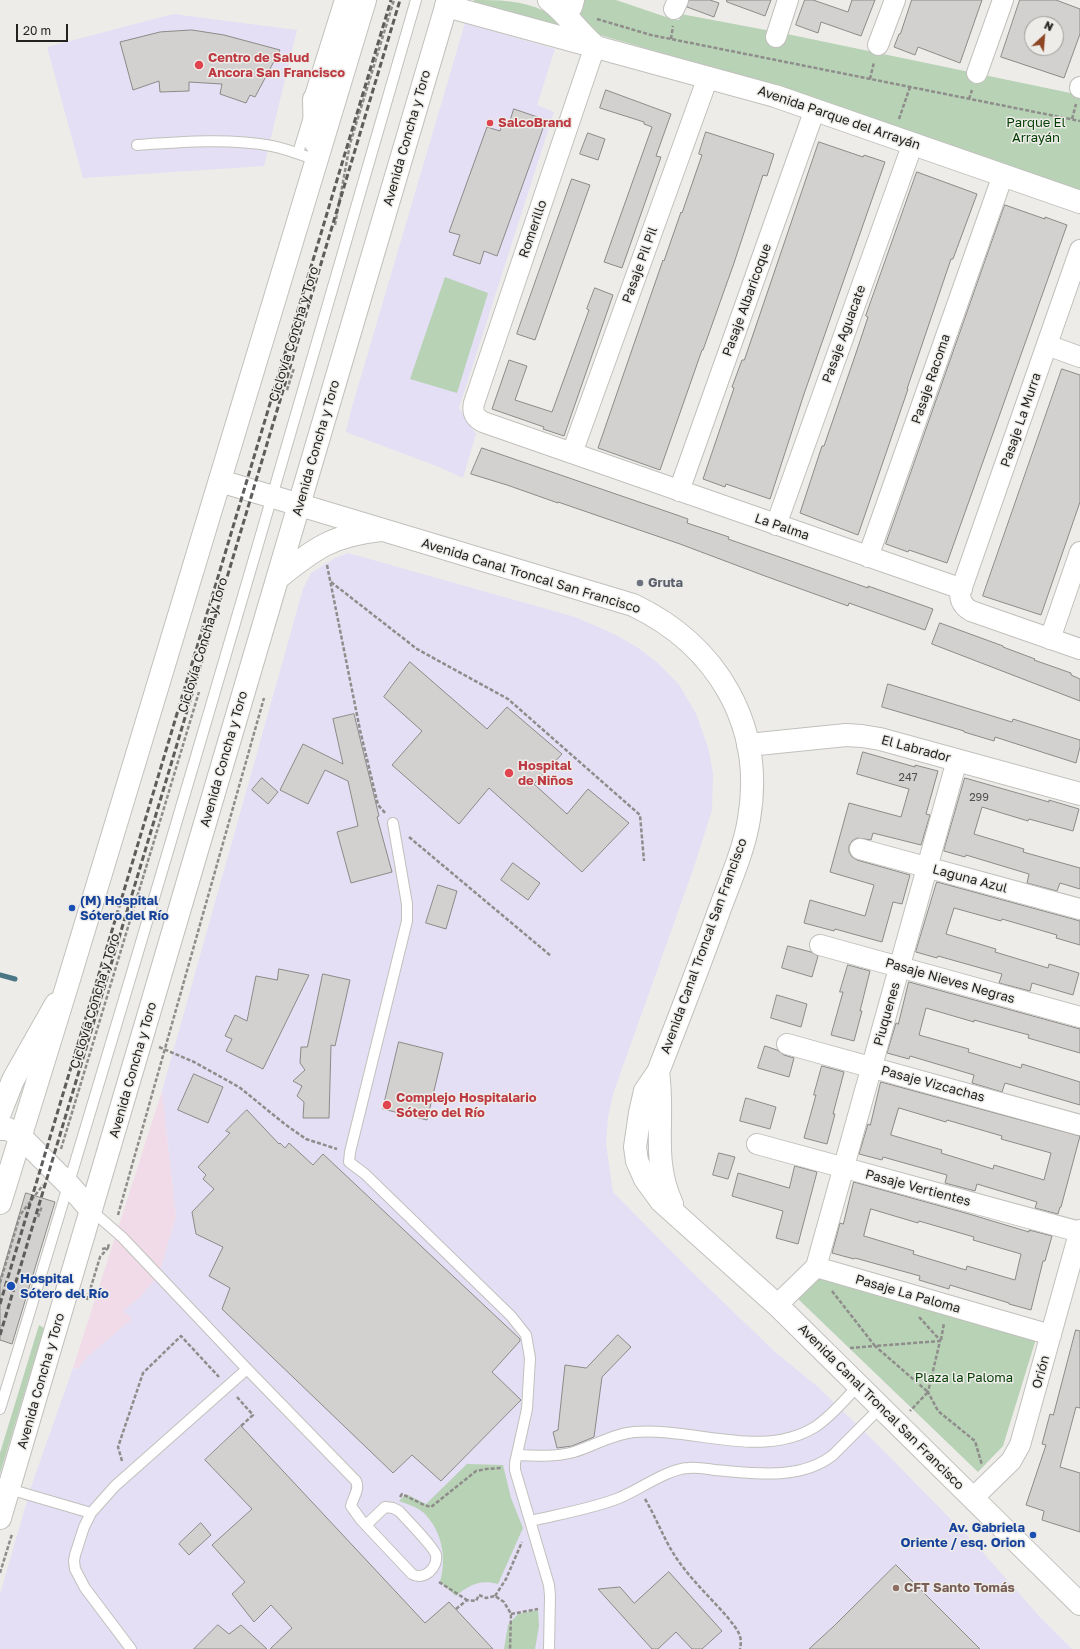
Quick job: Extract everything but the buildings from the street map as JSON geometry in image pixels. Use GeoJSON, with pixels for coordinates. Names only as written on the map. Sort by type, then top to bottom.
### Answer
{"type":"FeatureCollection","features":[{"type":"Feature","properties":{"kind":"main road"},"geometry":{"type":"LineString","coordinates":[[343,49],[346,0]]}},
{"type":"Feature","properties":{"kind":"main road"},"geometry":{"type":"LineString","coordinates":[[0,1203],[220,481],[307,157],[343,49],[365,0]]}},
{"type":"Feature","properties":{"kind":"main road","name":"Avenida Parque del Arrayán"},"geometry":{"type":"LineString","coordinates":[[549,0],[570,7],[573,25],[595,46]]}},
{"type":"Feature","properties":{"kind":"main road","name":"Avenida Parque del Arrayán"},"geometry":{"type":"LineString","coordinates":[[447,3],[762,92],[815,109],[1080,202]]}},
{"type":"Feature","properties":{"kind":"main road","name":"Avenida Concha y Toro"},"geometry":{"type":"LineString","coordinates":[[0,1518],[447,3]]}},
{"type":"Feature","properties":{"kind":"main road"},"geometry":{"type":"LineString","coordinates":[[307,157],[314,99]]}},
{"type":"Feature","properties":{"kind":"main road","name":"Avenida Canal Troncal San Francisco"},"geometry":{"type":"LineString","coordinates":[[220,481],[614,598],[651,614],[684,636],[713,668],[726,687],[735,705],[743,725],[748,745],[751,774],[749,819],[744,840],[710,936],[658,1072],[646,1091],[640,1113],[635,1147],[637,1161],[645,1179],[661,1201],[777,1305],[898,1424],[980,1492],[1080,1604]]}},
{"type":"Feature","properties":{"kind":"main road"},"geometry":{"type":"LineString","coordinates":[[278,578],[302,558],[330,542],[346,536],[381,530]]}},
{"type":"Feature","properties":{"kind":"main road","name":"El Labrador"},"geometry":{"type":"LineString","coordinates":[[748,745],[846,735],[862,736],[880,739],[1080,794]]}},
{"type":"Feature","properties":{"kind":"main road"},"geometry":{"type":"LineString","coordinates":[[0,1113],[13,1080],[50,1016],[70,976]]}},
{"type":"Feature","properties":{"kind":"main road"},"geometry":{"type":"LineString","coordinates":[[0,1129],[8,1129],[20,1136],[62,1177],[92,1210]]}},
{"type":"Feature","properties":{"kind":"street"},"geometry":{"type":"LineString","coordinates":[[776,37],[788,0]]}},
{"type":"Feature","properties":{"kind":"street"},"geometry":{"type":"LineString","coordinates":[[878,45],[895,0]]}},
{"type":"Feature","properties":{"kind":"street"},"geometry":{"type":"LineString","coordinates":[[977,73],[1003,0]]}},
{"type":"Feature","properties":{"kind":"street","name":"Romerillo"},"geometry":{"type":"LineString","coordinates":[[473,412],[474,403],[595,46]]}},
{"type":"Feature","properties":{"kind":"street"},"geometry":{"type":"LineString","coordinates":[[314,99],[343,49]]}},
{"type":"Feature","properties":{"kind":"street","name":"Pasaje Pil Pil"},"geometry":{"type":"LineString","coordinates":[[572,453],[708,77]]}},
{"type":"Feature","properties":{"kind":"street","name":"Pasaje Albaricoque"},"geometry":{"type":"LineString","coordinates":[[679,491],[815,109]]}},
{"type":"Feature","properties":{"kind":"street","name":"Pasaje Aguacate"},"geometry":{"type":"LineString","coordinates":[[776,525],[903,140]]}},
{"type":"Feature","properties":{"kind":"street","name":"Pasaje Racoma"},"geometry":{"type":"LineString","coordinates":[[870,551],[1003,175]]}},
{"type":"Feature","properties":{"kind":"street","name":"Pasaje La Murra"},"geometry":{"type":"LineString","coordinates":[[962,589],[1080,250]]}},
{"type":"Feature","properties":{"kind":"street"},"geometry":{"type":"LineString","coordinates":[[1047,345],[1080,357]]}},
{"type":"Feature","properties":{"kind":"street","name":"La Palma"},"geometry":{"type":"LineString","coordinates":[[473,412],[478,420],[483,422],[776,525],[870,551],[962,589]]}},
{"type":"Feature","properties":{"kind":"street"},"geometry":{"type":"LineString","coordinates":[[1050,638],[1080,552]]}},
{"type":"Feature","properties":{"kind":"street"},"geometry":{"type":"LineString","coordinates":[[962,589],[960,593],[961,602],[967,609],[1080,649]]}},
{"type":"Feature","properties":{"kind":"street","name":"Piuquenes"},"geometry":{"type":"LineString","coordinates":[[816,1267],[957,760]]}},
{"type":"Feature","properties":{"kind":"street","name":"Laguna Azul"},"geometry":{"type":"LineString","coordinates":[[860,849],[1080,909]]}},
{"type":"Feature","properties":{"kind":"street","name":"Pasaje Nieves Negras"},"geometry":{"type":"LineString","coordinates":[[820,945],[1080,1017]]}},
{"type":"Feature","properties":{"kind":"street","name":"Pasaje Vizcachas"},"geometry":{"type":"LineString","coordinates":[[787,1044],[1080,1125]]}},
{"type":"Feature","properties":{"kind":"street","name":"Pasaje Vertientes"},"geometry":{"type":"LineString","coordinates":[[757,1144],[1080,1231]]}},
{"type":"Feature","properties":{"kind":"street","name":"Orión"},"geometry":{"type":"LineString","coordinates":[[980,1492],[1011,1461],[1020,1445],[1080,1231]]}},
{"type":"Feature","properties":{"kind":"street"},"geometry":{"type":"LineString","coordinates":[[777,1305],[816,1267]]}},
{"type":"Feature","properties":{"kind":"street","name":"Pasaje La Paloma"},"geometry":{"type":"LineString","coordinates":[[816,1267],[1051,1335]]}},
{"type":"Feature","properties":{"kind":"lane"},"geometry":{"type":"LineString","coordinates":[[0,1409],[62,1177],[272,497],[416,0]]}},
{"type":"Feature","properties":{"kind":"lane"},"geometry":{"type":"LineString","coordinates":[[137,144],[182,142],[242,143],[272,146],[307,157]]}},
{"type":"Feature","properties":{"kind":"lane"},"geometry":{"type":"LineString","coordinates":[[393,823],[408,904],[407,921],[348,1162],[365,1174],[511,1316],[526,1335],[530,1358],[530,1385],[525,1421],[515,1468],[547,1575],[550,1596],[549,1649]]}},
{"type":"Feature","properties":{"kind":"lane"},"geometry":{"type":"LineString","coordinates":[[92,1210],[114,1228],[247,1369],[356,1481],[358,1489],[351,1506],[366,1525],[412,1574],[418,1577],[423,1576],[427,1574],[435,1564],[435,1552],[399,1511],[393,1508],[385,1507],[366,1525]]}},
{"type":"Feature","properties":{"kind":"lane"},"geometry":{"type":"LineString","coordinates":[[131,1649],[85,1588],[75,1569],[74,1561],[77,1548],[91,1513],[115,1486],[126,1478],[247,1369]]}},
{"type":"Feature","properties":{"kind":"lane"},"geometry":{"type":"LineString","coordinates":[[517,1456],[546,1456],[572,1452],[614,1436],[636,1432],[670,1432],[752,1442],[774,1441],[800,1434],[816,1426],[859,1385]]}},
{"type":"Feature","properties":{"kind":"lane"},"geometry":{"type":"LineString","coordinates":[[531,1521],[612,1500],[675,1471],[688,1468],[772,1473],[793,1471],[808,1467],[833,1455],[881,1407]]}},
{"type":"Feature","properties":{"kind":"lane"},"geometry":{"type":"LineString","coordinates":[[9,1489],[91,1513]]}},
{"type":"Feature","properties":{"kind":"path"},"geometry":{"type":"LineString","coordinates":[[334,229],[350,144],[394,0]]}},
{"type":"Feature","properties":{"kind":"path"},"geometry":{"type":"LineString","coordinates":[[570,7],[574,13],[651,36],[1080,121]]}},
{"type":"Feature","properties":{"kind":"path"},"geometry":{"type":"LineString","coordinates":[[903,140],[910,87]]}},
{"type":"Feature","properties":{"kind":"path","name":"Ciclovía Concha y Toro"},"geometry":{"type":"LineString","coordinates":[[286,394],[294,364]]}},
{"type":"Feature","properties":{"kind":"path"},"geometry":{"type":"LineString","coordinates":[[326,563],[360,730],[378,805],[393,823],[551,956]]}},
{"type":"Feature","properties":{"kind":"path"},"geometry":{"type":"LineString","coordinates":[[330,581],[417,649],[508,699],[640,815],[644,861]]}},
{"type":"Feature","properties":{"kind":"path","name":"Ciclovía Concha y Toro"},"geometry":{"type":"LineString","coordinates":[[0,1283],[20,1216],[62,1177],[200,687]]}},
{"type":"Feature","properties":{"kind":"path"},"geometry":{"type":"LineString","coordinates":[[114,1228],[266,693]]}},
{"type":"Feature","properties":{"kind":"path"},"geometry":{"type":"LineString","coordinates":[[142,1040],[212,1072],[239,1087],[286,1125],[306,1139],[322,1145],[350,1152]]}},
{"type":"Feature","properties":{"kind":"path"},"geometry":{"type":"LineString","coordinates":[[38,1217],[42,1206]]}},
{"type":"Feature","properties":{"kind":"path"},"geometry":{"type":"LineString","coordinates":[[102,1249],[104,1244]]}},
{"type":"Feature","properties":{"kind":"path"},"geometry":{"type":"LineString","coordinates":[[816,1267],[818,1273],[875,1346],[928,1392],[938,1411],[975,1441],[980,1492]]}},
{"type":"Feature","properties":{"kind":"path"},"geometry":{"type":"LineString","coordinates":[[126,1478],[118,1447],[143,1373],[181,1336]]}},
{"type":"Feature","properties":{"kind":"path"},"geometry":{"type":"LineString","coordinates":[[823,1350],[940,1340],[928,1392],[898,1424]]}},
{"type":"Feature","properties":{"kind":"path"},"geometry":{"type":"LineString","coordinates":[[393,1508],[402,1494],[431,1507],[476,1471],[486,1469],[515,1468]]}},
{"type":"Feature","properties":{"kind":"path"},"geometry":{"type":"LineString","coordinates":[[639,1488],[654,1514],[665,1540],[678,1560],[699,1588],[718,1606],[738,1632],[742,1641],[740,1649]]}},
{"type":"Feature","properties":{"kind":"path"},"geometry":{"type":"LineString","coordinates":[[427,1574],[467,1600],[476,1601],[479,1595],[486,1598],[495,1596],[506,1580],[531,1521]]}},
{"type":"Feature","properties":{"kind":"path"},"geometry":{"type":"LineString","coordinates":[[495,1596],[504,1602],[511,1614],[510,1649]]}},
{"type":"Feature","properties":{"kind":"path"},"geometry":{"type":"LineString","coordinates":[[456,1609],[467,1600]]}},
{"type":"Feature","properties":{"kind":"path"},"geometry":{"type":"LineString","coordinates":[[511,1614],[540,1609],[550,1609]]}},
{"type":"Feature","properties":{"kind":"shaded area"},"geometry":{"type":"Polygon","coordinates":[[[173,14],[297,30],[264,166],[83,178],[47,47],[173,14]]]}},
{"type":"Feature","properties":{"kind":"shaded area"},"geometry":{"type":"Polygon","coordinates":[[[465,23],[555,49],[537,105],[554,112],[459,408],[476,434],[463,478],[439,467],[346,432],[352,407],[465,23]]]}},
{"type":"Feature","properties":{"kind":"shaded area","name":"Complejo Hospitalario Sótero del Río"},"geometry":{"type":"Polygon","coordinates":[[[348,553],[575,617],[614,634],[637,647],[658,663],[680,686],[696,714],[708,747],[713,773],[712,810],[694,867],[613,1094],[608,1117],[606,1144],[613,1192],[689,1269],[774,1351],[818,1387],[878,1445],[978,1547],[1039,1616],[1072,1649],[0,1649],[0,1594],[32,1484],[73,1368],[78,1369],[87,1357],[132,1319],[123,1311],[140,1297],[159,1275],[176,1216],[162,1091],[303,589],[311,573],[335,558],[348,553]]]}},
{"type":"Feature","properties":{"kind":"shaded area"},"geometry":{"type":"Polygon","coordinates":[[[162,1091],[176,1216],[159,1275],[140,1297],[124,1310],[132,1319],[87,1357],[78,1369],[73,1368],[162,1091]]]}},
{"type":"Feature","properties":{"kind":"green space"},"geometry":{"type":"Polygon","coordinates":[[[474,0],[510,1],[536,7],[547,13],[567,33],[472,7],[474,0]]]}},
{"type":"Feature","properties":{"kind":"green space","name":"Parque El Arrayán"},"geometry":{"type":"Polygon","coordinates":[[[578,0],[616,0],[672,19],[679,20],[681,14],[787,34],[1080,95],[1080,193],[761,82],[583,30],[582,16],[575,8],[578,0]]]}},
{"type":"Feature","properties":{"kind":"green space"},"geometry":{"type":"Polygon","coordinates":[[[445,277],[488,293],[457,393],[410,379],[445,277]]]}},
{"type":"Feature","properties":{"kind":"green space","name":"Plaza la Paloma"},"geometry":{"type":"Polygon","coordinates":[[[818,1273],[1036,1339],[1003,1446],[978,1472],[795,1296],[818,1273]]]}},
{"type":"Feature","properties":{"kind":"green space"},"geometry":{"type":"Polygon","coordinates":[[[39,1325],[44,1328],[0,1474],[0,1453],[39,1325]]]}},
{"type":"Feature","properties":{"kind":"green space"},"geometry":{"type":"Polygon","coordinates":[[[467,1464],[503,1465],[511,1498],[523,1528],[498,1584],[486,1582],[475,1584],[456,1596],[440,1582],[443,1554],[439,1536],[435,1528],[424,1513],[399,1501],[406,1494],[426,1504],[467,1464]]]}},
{"type":"Feature","properties":{"kind":"green space"},"geometry":{"type":"Polygon","coordinates":[[[538,1610],[539,1626],[535,1649],[504,1649],[508,1625],[518,1614],[538,1610]]]}},
{"type":"Feature","properties":{"kind":"waterway"},"geometry":{"type":"LineString","coordinates":[[0,975],[15,979]]}},
{"type":"Feature","properties":{"kind":"railway"},"geometry":{"type":"LineString","coordinates":[[0,1304],[391,0]]}},
{"type":"Feature","properties":{"kind":"railway"},"geometry":{"type":"LineString","coordinates":[[0,1335],[400,0]]}},
{"type":"Feature","properties":{"kind":"place","name":"Centro de Salud Ancora San Francisco"},"geometry":{"type":"Point","coordinates":[199,65]}},
{"type":"Feature","properties":{"kind":"place","name":"SalcoBrand"},"geometry":{"type":"Point","coordinates":[490,123]}},
{"type":"Feature","properties":{"kind":"place","name":"Gruta"},"geometry":{"type":"Point","coordinates":[640,583]}},
{"type":"Feature","properties":{"kind":"place","name":"Hospital de Niños"},"geometry":{"type":"Point","coordinates":[509,773]}},
{"type":"Feature","properties":{"kind":"place","name":"(M) Hospital Sótero del Río"},"geometry":{"type":"Point","coordinates":[72,908]}},
{"type":"Feature","properties":{"kind":"place","name":"Complejo Hospitalario Sótero del Río"},"geometry":{"type":"Point","coordinates":[387,1105]}},
{"type":"Feature","properties":{"kind":"place","name":"Hospital Sótero del Río"},"geometry":{"type":"Point","coordinates":[11,1286]}},
{"type":"Feature","properties":{"kind":"place","name":"Av. Gabriela Oriente / esq. Orion"},"geometry":{"type":"Point","coordinates":[1033,1535]}},
{"type":"Feature","properties":{"kind":"place","name":"CFT Santo Tomás"},"geometry":{"type":"Point","coordinates":[896,1588]}}]}
